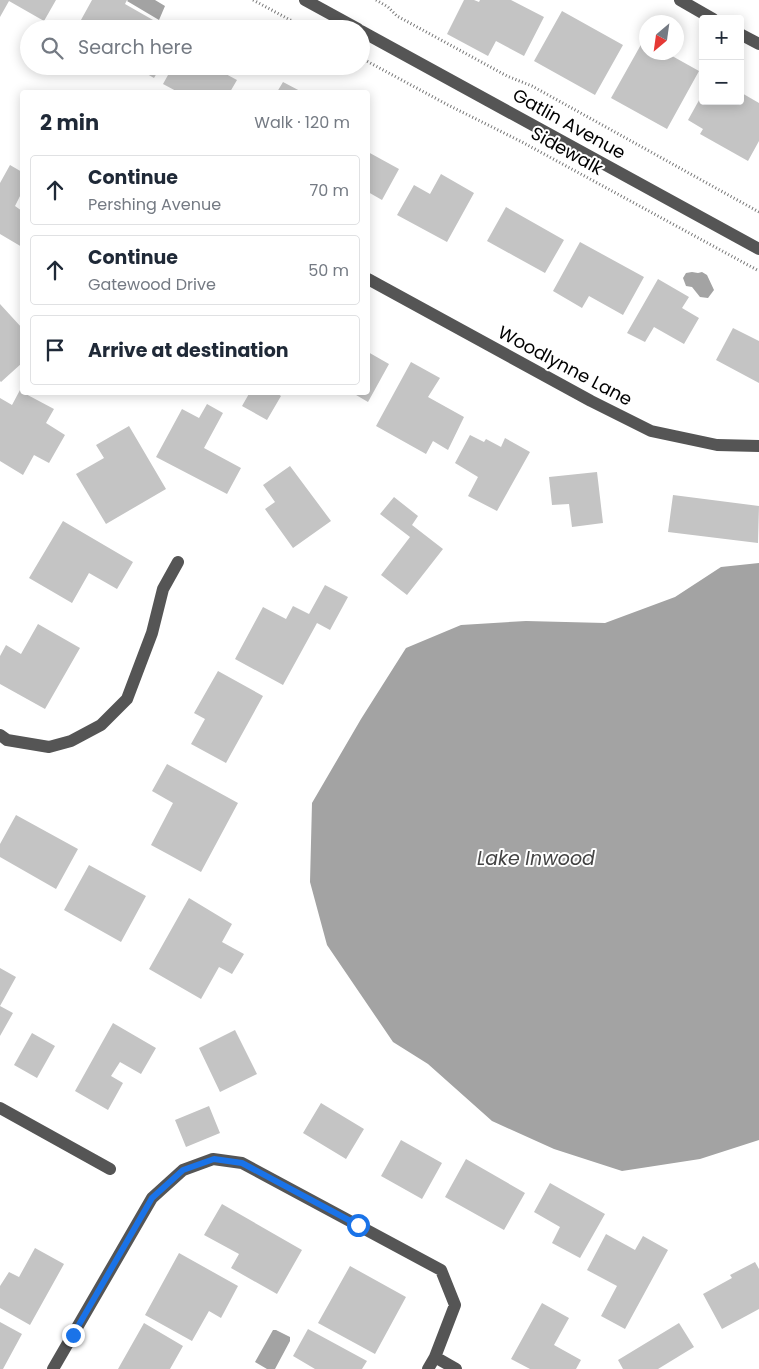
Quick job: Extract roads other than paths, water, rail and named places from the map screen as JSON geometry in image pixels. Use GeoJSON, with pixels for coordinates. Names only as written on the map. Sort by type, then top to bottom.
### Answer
{"type":"FeatureCollection","features":[{"type":"Feature","properties":{"kind":"street"},"geometry":{"type":"LineString","coordinates":[[305,0],[342,20]]}},
{"type":"Feature","properties":{"kind":"street"},"geometry":{"type":"LineString","coordinates":[[680,0],[706,15]]}},
{"type":"Feature","properties":{"kind":"street","name":"Gatlin Avenue"},"geometry":{"type":"LineString","coordinates":[[370,36],[759,249]]}},
{"type":"Feature","properties":{"kind":"street"},"geometry":{"type":"LineString","coordinates":[[744,36],[759,44]]}},
{"type":"Feature","properties":{"kind":"street","name":"Woodlynne Lane"},"geometry":{"type":"LineString","coordinates":[[370,280],[651,431],[717,446],[759,446]]}},
{"type":"Feature","properties":{"kind":"street"},"geometry":{"type":"LineString","coordinates":[[0,735],[7,740],[49,747],[71,741],[101,724],[128,699],[152,634],[163,589],[178,562]]}},
{"type":"Feature","properties":{"kind":"street"},"geometry":{"type":"LineString","coordinates":[[0,1108],[110,1169]]}},
{"type":"Feature","properties":{"kind":"street"},"geometry":{"type":"LineString","coordinates":[[53,1369],[152,1198],[183,1170],[214,1159],[242,1163],[441,1270],[455,1305],[435,1357],[428,1369]]}},
{"type":"Feature","properties":{"kind":"street"},"geometry":{"type":"LineString","coordinates":[[435,1357],[456,1369]]}},
{"type":"Feature","properties":{"kind":"water"},"geometry":{"type":"Polygon","coordinates":[[[128,0],[155,0],[165,6],[159,20],[128,0]]]}},
{"type":"Feature","properties":{"kind":"water"},"geometry":{"type":"Polygon","coordinates":[[[702,272],[707,275],[714,290],[708,298],[700,297],[692,287],[686,286],[683,278],[686,273],[702,272]]]}},
{"type":"Feature","properties":{"kind":"water","name":"Lake Inwood"},"geometry":{"type":"Polygon","coordinates":[[[759,563],[759,1140],[700,1159],[622,1171],[554,1149],[492,1121],[428,1064],[393,1042],[327,945],[310,882],[312,803],[361,719],[406,648],[461,625],[526,621],[605,623],[675,597],[721,567],[759,563]]]}},
{"type":"Feature","properties":{"kind":"water"},"geometry":{"type":"Polygon","coordinates":[[[273,1330],[290,1337],[290,1341],[275,1369],[267,1369],[255,1362],[273,1330]]]}}]}
